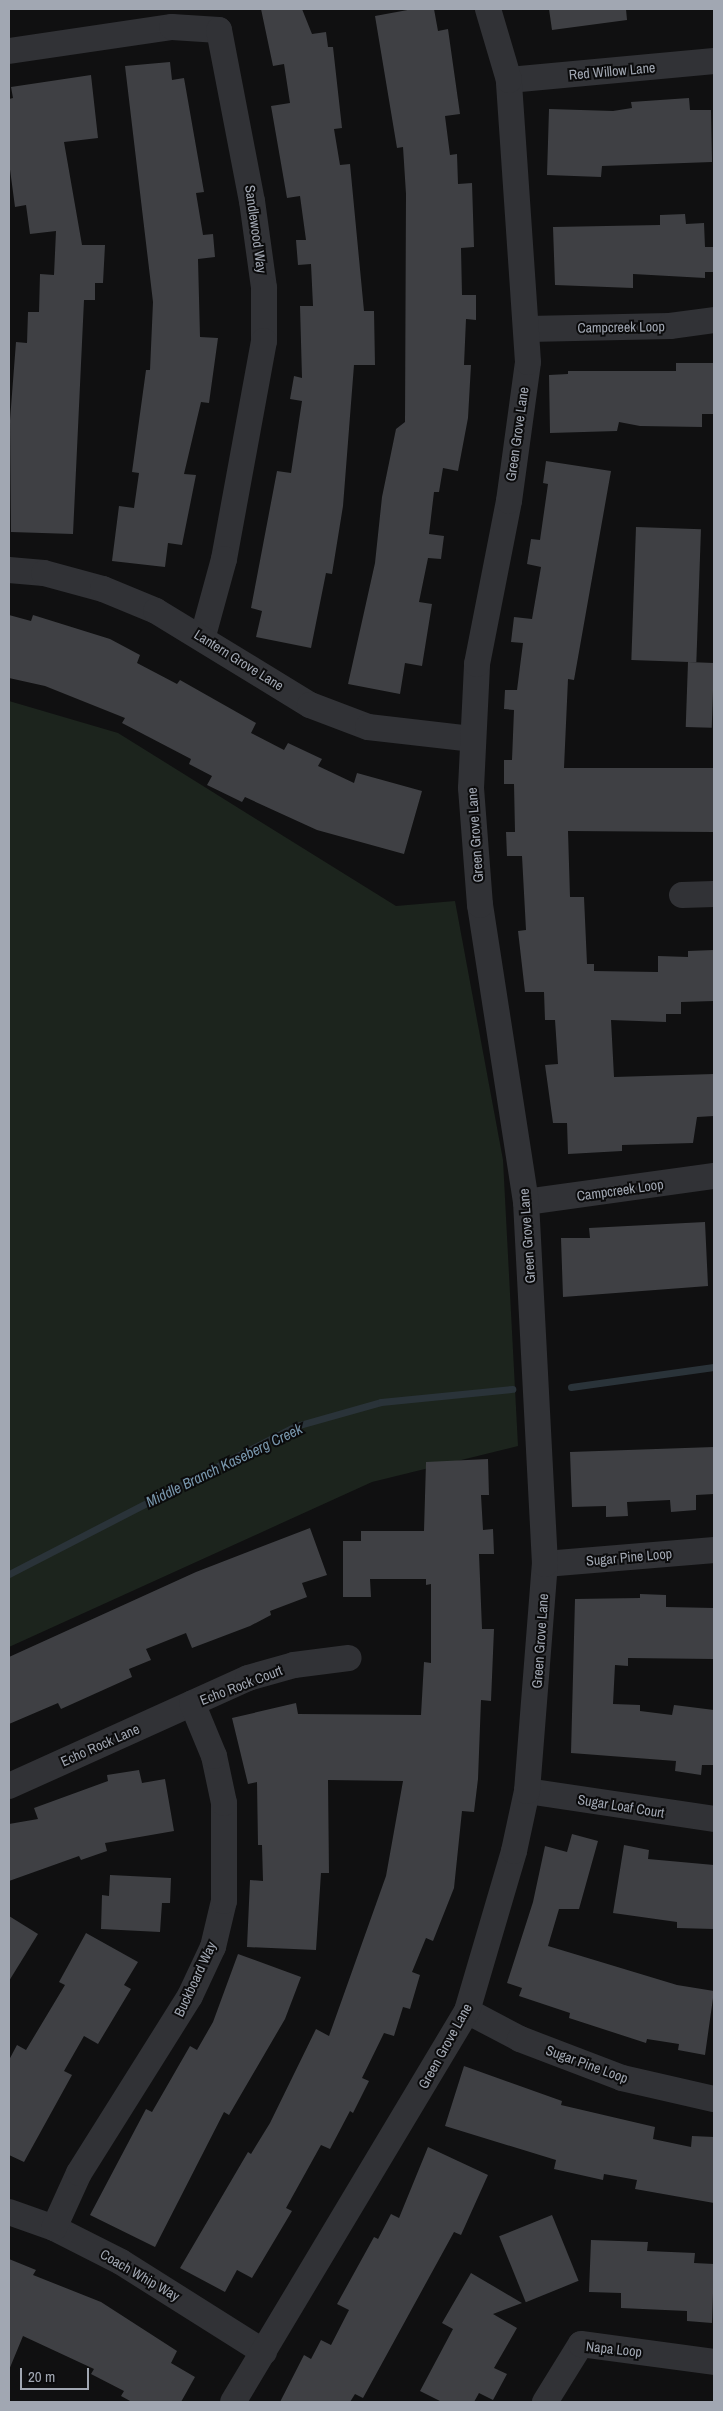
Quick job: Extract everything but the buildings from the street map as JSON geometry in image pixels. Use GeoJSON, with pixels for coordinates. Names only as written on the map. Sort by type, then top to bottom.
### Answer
{"type":"FeatureCollection","features":[{"type":"Feature","properties":{"kind":"street","name":"Green Grove Lane"},"geometry":{"type":"LineString","coordinates":[[233,2402],[466,2011],[514,1851],[527,1791],[545,1564],[526,1202],[479,896],[471,739],[481,636],[509,501],[528,329],[509,80],[488,9]]}},
{"type":"Feature","properties":{"kind":"street","name":"Sandlewood Way"},"geometry":{"type":"LineString","coordinates":[[9,51],[172,27],[219,30],[252,201],[264,288],[264,341],[224,559],[203,636]]}},
{"type":"Feature","properties":{"kind":"street","name":"Red Willow Lane"},"geometry":{"type":"LineString","coordinates":[[509,80],[714,61]]}},
{"type":"Feature","properties":{"kind":"street","name":"Campcreek Loop"},"geometry":{"type":"LineString","coordinates":[[528,329],[670,326],[714,320]]}},
{"type":"Feature","properties":{"kind":"street","name":"Lantern Grove Lane"},"geometry":{"type":"LineString","coordinates":[[9,570],[44,573],[103,589],[203,636],[310,705],[351,721],[419,736],[471,739]]}},
{"type":"Feature","properties":{"kind":"street"},"geometry":{"type":"LineString","coordinates":[[682,895],[714,894]]}},
{"type":"Feature","properties":{"kind":"street","name":"Campcreek Loop"},"geometry":{"type":"LineString","coordinates":[[526,1202],[714,1176]]}},
{"type":"Feature","properties":{"kind":"street","name":"Sugar Pine Loop"},"geometry":{"type":"LineString","coordinates":[[545,1564],[714,1550]]}},
{"type":"Feature","properties":{"kind":"street","name":"Echo Rock Court"},"geometry":{"type":"LineString","coordinates":[[192,1704],[294,1665],[349,1658]]}},
{"type":"Feature","properties":{"kind":"street","name":"Echo Rock Lane"},"geometry":{"type":"LineString","coordinates":[[9,1786],[192,1704]]}},
{"type":"Feature","properties":{"kind":"street","name":"Buckboard Way"},"geometry":{"type":"LineString","coordinates":[[54,2228],[79,2174],[190,1996],[213,1947],[224,1901],[224,1803],[214,1756],[192,1704]]}},
{"type":"Feature","properties":{"kind":"street","name":"Sugar Loaf Court"},"geometry":{"type":"LineString","coordinates":[[527,1791],[714,1819]]}},
{"type":"Feature","properties":{"kind":"street","name":"Sugar Pine Loop"},"geometry":{"type":"LineString","coordinates":[[466,2011],[520,2039],[622,2078],[714,2099]]}},
{"type":"Feature","properties":{"kind":"street","name":"Coach Whip Way"},"geometry":{"type":"LineString","coordinates":[[9,2212],[54,2228],[121,2262],[264,2352]]}},
{"type":"Feature","properties":{"kind":"street","name":"Napa Loop"},"geometry":{"type":"LineString","coordinates":[[545,2402],[582,2344],[714,2362]]}},
{"type":"Feature","properties":{"kind":"shaded area"},"geometry":{"type":"Polygon","coordinates":[[[9,701],[118,733],[396,906],[455,901],[503,1160],[518,1446],[372,1482],[9,1647],[9,701]]]}},
{"type":"Feature","properties":{"kind":"waterway","name":"Middle Branch Kaseberg Creek"},"geometry":{"type":"LineString","coordinates":[[571,1387],[714,1367]]}},
{"type":"Feature","properties":{"kind":"waterway","name":"Middle Branch Kaseberg Creek"},"geometry":{"type":"LineString","coordinates":[[9,1574],[296,1426],[381,1402],[512,1389]]}}]}
